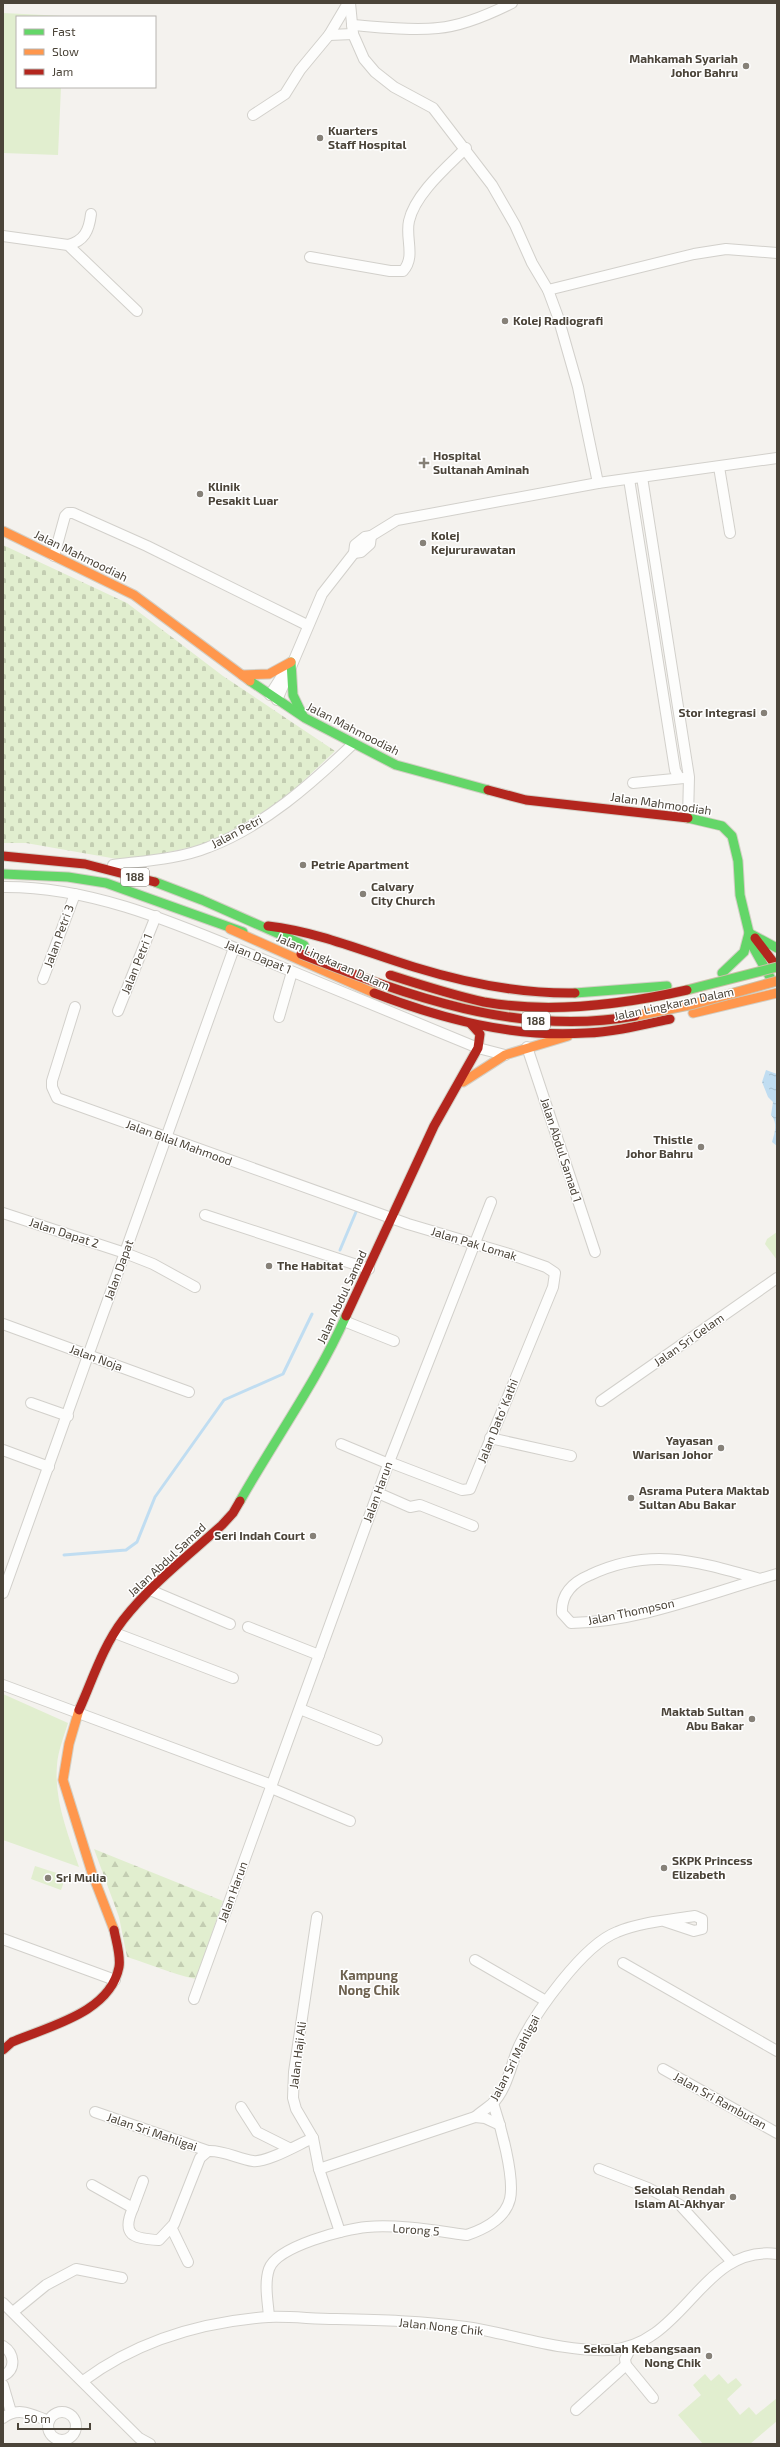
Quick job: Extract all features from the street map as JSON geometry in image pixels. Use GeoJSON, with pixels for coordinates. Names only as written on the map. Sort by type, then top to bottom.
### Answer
{"type":"FeatureCollection","features":[{"type":"Feature","properties":{"kind":"main road","name":"Jalan Mahmoodiah"},"geometry":{"type":"LineString","coordinates":[[3,531],[134,595],[214,656],[305,718],[353,744],[396,764],[526,800],[688,818],[718,824],[730,832],[738,861],[740,895],[752,945],[777,992]]}},
{"type":"Feature","properties":{"kind":"main road"},"geometry":{"type":"LineString","coordinates":[[242,675],[269,674],[291,662],[292,695],[305,718]]}},
{"type":"Feature","properties":{"kind":"main road","name":"Jalan Lingkaran Dalam"},"geometry":{"type":"LineString","coordinates":[[3,856],[39,858],[97,866],[162,885],[260,926],[302,949],[399,991],[462,1010],[508,1020],[554,1023],[608,1020],[646,1014],[777,981]]}},
{"type":"Feature","properties":{"kind":"main road","name":"Jalan Lingkaran Dalam"},"geometry":{"type":"LineString","coordinates":[[3,874],[38,874],[104,883],[160,901],[212,921],[367,992],[433,1014],[471,1024],[510,1031],[574,1034],[637,1026],[777,992]]}},
{"type":"Feature","properties":{"kind":"main road","name":"Jalan Lingkaran Dalam"},"geometry":{"type":"LineString","coordinates":[[212,921],[302,949],[325,953]]}},
{"type":"Feature","properties":{"kind":"main road","name":"Jalan Lingkaran Dalam"},"geometry":{"type":"LineString","coordinates":[[260,926],[287,927],[463,982],[520,991],[618,993],[680,984],[761,962],[776,963]]}},
{"type":"Feature","properties":{"kind":"main road","name":"Jalan Mahmoodiah"},"geometry":{"type":"LineString","coordinates":[[749,933],[776,963]]}},
{"type":"Feature","properties":{"kind":"main road"},"geometry":{"type":"LineString","coordinates":[[722,973],[744,952],[749,933],[777,948]]}},
{"type":"Feature","properties":{"kind":"main road","name":"Jalan Lingkaran Dalam"},"geometry":{"type":"LineString","coordinates":[[383,973],[444,992],[498,1004],[551,1007],[602,1006],[640,1001],[689,991],[776,963]]}},
{"type":"Feature","properties":{"kind":"main road"},"geometry":{"type":"LineString","coordinates":[[471,1024],[480,1034],[478,1048]]}},
{"type":"Feature","properties":{"kind":"main road","name":"Jalan Abdul Samad"},"geometry":{"type":"LineString","coordinates":[[459,1085],[505,1055],[527,1047],[574,1034]]}},
{"type":"Feature","properties":{"kind":"main road","name":"Jalan Abdul Samad"},"geometry":{"type":"LineString","coordinates":[[3,2050],[12,2042],[84,2012],[106,1994],[115,1980],[120,1961],[113,1923],[92,1874],[63,1780],[69,1744],[78,1713],[115,1633],[122,1622],[150,1590],[222,1525],[233,1513],[267,1452],[316,1378],[344,1322],[434,1126],[459,1085],[478,1048]]}},
{"type":"Feature","properties":{"kind":"street"},"geometry":{"type":"LineString","coordinates":[[349,3],[352,29],[364,59],[375,72],[394,87],[433,108],[466,148],[507,211],[532,263],[548,290],[578,387],[598,483]]}},
{"type":"Feature","properties":{"kind":"street"},"geometry":{"type":"LineString","coordinates":[[253,115],[285,94],[300,70],[329,35],[349,3]]}},
{"type":"Feature","properties":{"kind":"street"},"geometry":{"type":"LineString","coordinates":[[329,35],[352,29],[439,28],[464,22],[512,3]]}},
{"type":"Feature","properties":{"kind":"street"},"geometry":{"type":"LineString","coordinates":[[310,257],[390,271],[403,271],[408,265],[410,256],[409,220],[416,204],[441,173],[466,148]]}},
{"type":"Feature","properties":{"kind":"street"},"geometry":{"type":"LineString","coordinates":[[3,236],[68,245],[76,243],[88,231],[91,214]]}},
{"type":"Feature","properties":{"kind":"street"},"geometry":{"type":"LineString","coordinates":[[68,245],[138,311]]}},
{"type":"Feature","properties":{"kind":"street"},"geometry":{"type":"LineString","coordinates":[[548,290],[694,254],[726,249],[777,254]]}},
{"type":"Feature","properties":{"kind":"street"},"geometry":{"type":"LineString","coordinates":[[274,697],[289,676],[291,662],[322,594],[354,553],[361,552],[370,544],[372,536],[397,520],[598,483],[777,458]]}},
{"type":"Feature","properties":{"kind":"street"},"geometry":{"type":"LineString","coordinates":[[719,467],[730,534]]}},
{"type":"Feature","properties":{"kind":"street"},"geometry":{"type":"LineString","coordinates":[[642,477],[689,777],[690,798],[688,818]]}},
{"type":"Feature","properties":{"kind":"street"},"geometry":{"type":"LineString","coordinates":[[629,479],[675,770],[679,778]]}},
{"type":"Feature","properties":{"kind":"street"},"geometry":{"type":"LineString","coordinates":[[54,556],[65,516],[68,513],[72,513],[147,546],[307,625]]}},
{"type":"Feature","properties":{"kind":"street","name":"Jalan Petri"},"geometry":{"type":"LineString","coordinates":[[97,866],[150,861],[208,848],[267,817],[353,744]]}},
{"type":"Feature","properties":{"kind":"street"},"geometry":{"type":"LineString","coordinates":[[633,783],[689,777]]}},
{"type":"Feature","properties":{"kind":"street","name":"Jalan Dapat 1"},"geometry":{"type":"LineString","coordinates":[[3,887],[24,887],[75,894],[156,916],[478,1048],[505,1055]]}},
{"type":"Feature","properties":{"kind":"street","name":"Jalan Petri 3"},"geometry":{"type":"LineString","coordinates":[[43,979],[75,894]]}},
{"type":"Feature","properties":{"kind":"street","name":"Jalan Petri 1"},"geometry":{"type":"LineString","coordinates":[[118,1011],[156,916]]}},
{"type":"Feature","properties":{"kind":"street","name":"Jalan Dapat"},"geometry":{"type":"LineString","coordinates":[[3,1593],[68,1416],[234,948]]}},
{"type":"Feature","properties":{"kind":"street"},"geometry":{"type":"LineString","coordinates":[[279,1018],[292,972]]}},
{"type":"Feature","properties":{"kind":"street","name":"Jalan Bilal Mahmood"},"geometry":{"type":"LineString","coordinates":[[75,1006],[52,1081],[52,1087],[57,1098],[392,1219]]}},
{"type":"Feature","properties":{"kind":"street","name":"Jalan Abdul Samad 1"},"geometry":{"type":"LineString","coordinates":[[527,1047],[595,1252]]}},
{"type":"Feature","properties":{"kind":"street","name":"Jalan Harun"},"geometry":{"type":"LineString","coordinates":[[194,1999],[389,1463],[476,1244],[491,1202]]}},
{"type":"Feature","properties":{"kind":"street","name":"Jalan Dapat 2"},"geometry":{"type":"LineString","coordinates":[[3,1213],[153,1264],[195,1287]]}},
{"type":"Feature","properties":{"kind":"street"},"geometry":{"type":"LineString","coordinates":[[205,1215],[350,1262],[368,1270]]}},
{"type":"Feature","properties":{"kind":"street","name":"Jalan Pak Lomak"},"geometry":{"type":"LineString","coordinates":[[392,1219],[546,1267],[555,1273]]}},
{"type":"Feature","properties":{"kind":"street","name":"Jalan Dato’ Kathi"},"geometry":{"type":"LineString","coordinates":[[389,1463],[467,1491],[474,1480],[553,1288],[555,1273]]}},
{"type":"Feature","properties":{"kind":"street","name":"Jalan Sri Gelam"},"geometry":{"type":"LineString","coordinates":[[602,1401],[777,1278]]}},
{"type":"Feature","properties":{"kind":"street"},"geometry":{"type":"LineString","coordinates":[[344,1322],[394,1340]]}},
{"type":"Feature","properties":{"kind":"street","name":"Jalan Noja"},"geometry":{"type":"LineString","coordinates":[[3,1324],[189,1392]]}},
{"type":"Feature","properties":{"kind":"street"},"geometry":{"type":"LineString","coordinates":[[31,1403],[68,1416]]}},
{"type":"Feature","properties":{"kind":"street"},"geometry":{"type":"LineString","coordinates":[[490,1438],[571,1456]]}},
{"type":"Feature","properties":{"kind":"street"},"geometry":{"type":"LineString","coordinates":[[341,1444],[389,1463]]}},
{"type":"Feature","properties":{"kind":"street"},"geometry":{"type":"LineString","coordinates":[[3,1450],[49,1467]]}},
{"type":"Feature","properties":{"kind":"street"},"geometry":{"type":"LineString","coordinates":[[378,1493],[410,1507],[420,1504],[472,1526]]}},
{"type":"Feature","properties":{"kind":"street","name":"Jalan Thompson"},"geometry":{"type":"LineString","coordinates":[[760,1579],[688,1560],[645,1558],[624,1561],[580,1579],[565,1593],[562,1604],[562,1613],[571,1623],[595,1622],[652,1610],[760,1579],[777,1574]]}},
{"type":"Feature","properties":{"kind":"street"},"geometry":{"type":"LineString","coordinates":[[150,1590],[230,1624]]}},
{"type":"Feature","properties":{"kind":"street"},"geometry":{"type":"LineString","coordinates":[[248,1627],[320,1655]]}},
{"type":"Feature","properties":{"kind":"street"},"geometry":{"type":"LineString","coordinates":[[115,1633],[233,1678]]}},
{"type":"Feature","properties":{"kind":"street"},"geometry":{"type":"LineString","coordinates":[[3,1685],[272,1787],[350,1821]]}},
{"type":"Feature","properties":{"kind":"street"},"geometry":{"type":"LineString","coordinates":[[300,1709],[377,1740]]}},
{"type":"Feature","properties":{"kind":"street","name":"Jalan Haji Ali"},"geometry":{"type":"LineString","coordinates":[[317,1917],[294,2072],[292,2098],[296,2109],[313,2138],[319,2169],[340,2232]]}},
{"type":"Feature","properties":{"kind":"street","name":"Jalan Sri Mahligai"},"geometry":{"type":"LineString","coordinates":[[319,2169],[475,2116],[493,2103],[505,2082],[528,2028],[546,2001],[588,1954],[606,1939],[627,1928],[664,1921]]}},
{"type":"Feature","properties":{"kind":"street"},"geometry":{"type":"LineString","coordinates":[[3,1939],[115,1980]]}},
{"type":"Feature","properties":{"kind":"street"},"geometry":{"type":"LineString","coordinates":[[476,1960],[546,2001]]}},
{"type":"Feature","properties":{"kind":"street"},"geometry":{"type":"LineString","coordinates":[[623,1963],[777,2051]]}},
{"type":"Feature","properties":{"kind":"street","name":"Jalan Sri Rambutan"},"geometry":{"type":"LineString","coordinates":[[663,2069],[777,2134]]}},
{"type":"Feature","properties":{"kind":"street","name":"Lorong 5"},"geometry":{"type":"LineString","coordinates":[[269,2317],[267,2289],[269,2267],[278,2257],[294,2247],[340,2232],[368,2227],[467,2234],[482,2230],[494,2222],[510,2199],[508,2169],[500,2125],[493,2103]]}},
{"type":"Feature","properties":{"kind":"street"},"geometry":{"type":"LineString","coordinates":[[241,2107],[256,2132],[289,2148]]}},
{"type":"Feature","properties":{"kind":"street","name":"Jalan Sri Mahligai"},"geometry":{"type":"LineString","coordinates":[[95,2112],[208,2152],[219,2152],[255,2162],[313,2138]]}},
{"type":"Feature","properties":{"kind":"street"},"geometry":{"type":"LineString","coordinates":[[475,2116],[485,2118],[500,2125]]}},
{"type":"Feature","properties":{"kind":"street","name":"Jalan Sri Mahligai"},"geometry":{"type":"LineString","coordinates":[[172,2229],[200,2158],[208,2152]]}},
{"type":"Feature","properties":{"kind":"street"},"geometry":{"type":"LineString","coordinates":[[599,2169],[648,2188],[680,2206],[732,2262]]}},
{"type":"Feature","properties":{"kind":"street"},"geometry":{"type":"LineString","coordinates":[[143,2181],[127,2220],[127,2228],[131,2234],[139,2238],[159,2240],[172,2229],[188,2262]]}},
{"type":"Feature","properties":{"kind":"street"},"geometry":{"type":"LineString","coordinates":[[92,2185],[132,2208]]}},
{"type":"Feature","properties":{"kind":"street","name":"Jalan Nong Chik"},"geometry":{"type":"LineString","coordinates":[[83,2381],[121,2356],[181,2331],[222,2323],[269,2317],[369,2320],[465,2327],[587,2351],[612,2350],[632,2346],[661,2330],[674,2320],[709,2280],[732,2262],[757,2253],[777,2254]]}},
{"type":"Feature","properties":{"kind":"street"},"geometry":{"type":"LineString","coordinates":[[13,2312],[46,2285],[76,2269],[122,2278]]}},
{"type":"Feature","properties":{"kind":"street"},"geometry":{"type":"LineString","coordinates":[[3,2303],[83,2381],[136,2441],[150,2444]]}},
{"type":"Feature","properties":{"kind":"street"},"geometry":{"type":"LineString","coordinates":[[3,2346],[8,2349],[13,2360],[10,2370],[3,2376]]}},
{"type":"Feature","properties":{"kind":"street"},"geometry":{"type":"LineString","coordinates":[[632,2346],[625,2359],[626,2366],[653,2398]]}},
{"type":"Feature","properties":{"kind":"street"},"geometry":{"type":"LineString","coordinates":[[576,2410],[626,2366]]}},
{"type":"Feature","properties":{"kind":"street"},"geometry":{"type":"LineString","coordinates":[[3,2384],[7,2415],[22,2412],[49,2421]]}},
{"type":"Feature","properties":{"kind":"green space"},"geometry":{"type":"Polygon","coordinates":[[[3,13],[64,16],[16,16],[16,88],[61,88],[58,155],[3,153],[3,13]]]}},
{"type":"Feature","properties":{"kind":"green space"},"geometry":{"type":"Polygon","coordinates":[[[3,545],[127,603],[223,676],[335,751],[283,800],[210,843],[155,855],[117,859],[26,843],[3,843],[3,545]]]}},
{"type":"Feature","properties":{"kind":"green space"},"geometry":{"type":"Polygon","coordinates":[[[777,1232],[777,1260],[765,1244],[767,1239],[777,1232]]]}},
{"type":"Feature","properties":{"kind":"green space"},"geometry":{"type":"Polygon","coordinates":[[[3,1694],[68,1723],[59,1754],[57,1778],[63,1817],[79,1867],[3,1840],[3,1694]]]}},
{"type":"Feature","properties":{"kind":"green space"},"geometry":{"type":"Polygon","coordinates":[[[94,1849],[223,1901],[196,1979],[170,1972],[127,1957],[119,1917],[94,1849]]]}},
{"type":"Feature","properties":{"kind":"green space","name":"Sri Mulia"},"geometry":{"type":"Polygon","coordinates":[[[35,1866],[66,1876],[61,1890],[31,1879],[35,1866]]]}},
{"type":"Feature","properties":{"kind":"green space"},"geometry":{"type":"Polygon","coordinates":[[[705,2374],[711,2381],[719,2374],[728,2384],[736,2378],[742,2385],[727,2399],[740,2415],[749,2407],[756,2415],[777,2398],[777,2421],[750,2444],[703,2444],[678,2415],[701,2395],[693,2385],[705,2374]]]}},
{"type":"Feature","properties":{"kind":"water"},"geometry":{"type":"Polygon","coordinates":[[[766,1070],[777,1074],[777,1146],[772,1142],[775,1128],[775,1121],[771,1115],[773,1102],[768,1097],[762,1082],[766,1070]]]}},
{"type":"Feature","properties":{"kind":"waterway"},"geometry":{"type":"LineString","coordinates":[[340,1250],[356,1212]]}},
{"type":"Feature","properties":{"kind":"waterway"},"geometry":{"type":"LineString","coordinates":[[64,1555],[126,1550],[137,1542],[155,1497],[224,1400],[283,1374],[312,1314]]}},
{"type":"Feature","properties":{"kind":"traffic: fast"},"geometry":{"type":"LineString","coordinates":[[291,662],[293,695],[303,716]]}},
{"type":"Feature","properties":{"kind":"traffic: fast"},"geometry":{"type":"LineString","coordinates":[[250,681],[305,718],[396,765],[488,790]]}},
{"type":"Feature","properties":{"kind":"traffic: fast"},"geometry":{"type":"LineString","coordinates":[[688,818],[722,826],[732,836],[738,861],[740,895],[752,945],[771,979]]}},
{"type":"Feature","properties":{"kind":"traffic: fast"},"geometry":{"type":"LineString","coordinates":[[3,874],[68,877],[106,883],[243,932]]}},
{"type":"Feature","properties":{"kind":"traffic: fast"},"geometry":{"type":"LineString","coordinates":[[155,882],[202,900],[304,945]]}},
{"type":"Feature","properties":{"kind":"traffic: fast"},"geometry":{"type":"LineString","coordinates":[[722,973],[744,952],[749,933],[777,948]]}},
{"type":"Feature","properties":{"kind":"traffic: fast"},"geometry":{"type":"LineString","coordinates":[[687,990],[777,967]]}},
{"type":"Feature","properties":{"kind":"traffic: fast"},"geometry":{"type":"LineString","coordinates":[[575,993],[667,986]]}},
{"type":"Feature","properties":{"kind":"traffic: fast"},"geometry":{"type":"LineString","coordinates":[[240,1501],[309,1387],[335,1340],[346,1316]]}},
{"type":"Feature","properties":{"kind":"traffic: slow"},"geometry":{"type":"LineString","coordinates":[[3,531],[134,595],[250,681]]}},
{"type":"Feature","properties":{"kind":"traffic: slow"},"geometry":{"type":"LineString","coordinates":[[242,675],[269,674],[291,662]]}},
{"type":"Feature","properties":{"kind":"traffic: slow"},"geometry":{"type":"LineString","coordinates":[[230,929],[374,993]]}},
{"type":"Feature","properties":{"kind":"traffic: slow"},"geometry":{"type":"LineString","coordinates":[[635,1016],[694,1004],[777,981]]}},
{"type":"Feature","properties":{"kind":"traffic: slow"},"geometry":{"type":"LineString","coordinates":[[693,1013],[777,993]]}},
{"type":"Feature","properties":{"kind":"traffic: slow"},"geometry":{"type":"LineString","coordinates":[[463,1082],[505,1055],[568,1036]]}},
{"type":"Feature","properties":{"kind":"traffic: slow"},"geometry":{"type":"LineString","coordinates":[[79,1710],[69,1744],[63,1780],[92,1873],[114,1930]]}},
{"type":"Feature","properties":{"kind":"traffic: jam"},"geometry":{"type":"LineString","coordinates":[[488,790],[526,800],[688,818]]}},
{"type":"Feature","properties":{"kind":"traffic: jam"},"geometry":{"type":"LineString","coordinates":[[3,856],[85,864],[155,882]]}},
{"type":"Feature","properties":{"kind":"traffic: jam"},"geometry":{"type":"LineString","coordinates":[[268,926],[305,933],[342,943],[414,967],[473,983],[534,992],[575,993]]}},
{"type":"Feature","properties":{"kind":"traffic: jam"},"geometry":{"type":"LineString","coordinates":[[755,938],[777,967]]}},
{"type":"Feature","properties":{"kind":"traffic: jam"},"geometry":{"type":"LineString","coordinates":[[301,954],[341,970],[423,998],[464,1009],[506,1017],[548,1021],[591,1021],[635,1016]]}},
{"type":"Feature","properties":{"kind":"traffic: jam"},"geometry":{"type":"LineString","coordinates":[[390,975],[448,993],[484,1002],[509,1006],[560,1007],[611,1004],[687,990]]}},
{"type":"Feature","properties":{"kind":"traffic: jam"},"geometry":{"type":"LineString","coordinates":[[374,993],[426,1011],[478,1025],[532,1033],[559,1034],[607,1031],[670,1019]]}},
{"type":"Feature","properties":{"kind":"traffic: jam"},"geometry":{"type":"LineString","coordinates":[[346,1316],[434,1126],[478,1048],[480,1034],[471,1024]]}},
{"type":"Feature","properties":{"kind":"traffic: jam"},"geometry":{"type":"LineString","coordinates":[[79,1710],[98,1664],[123,1620],[158,1582],[222,1525],[233,1513],[240,1501]]}},
{"type":"Feature","properties":{"kind":"traffic: jam"},"geometry":{"type":"LineString","coordinates":[[3,2050],[12,2042],[76,2016],[91,2007],[104,1996],[113,1983],[119,1967],[119,1953],[114,1930]]}},
{"type":"Feature","properties":{"kind":"place","name":"Mahkamah Syariah Johor Bahru"},"geometry":{"type":"Point","coordinates":[746,66]}},
{"type":"Feature","properties":{"kind":"place","name":"Kuarters Staff Hospital"},"geometry":{"type":"Point","coordinates":[320,138]}},
{"type":"Feature","properties":{"kind":"place","name":"Kolej Radiografi"},"geometry":{"type":"Point","coordinates":[505,321]}},
{"type":"Feature","properties":{"kind":"place","name":"Hospital Sultanah Aminah"},"geometry":{"type":"Point","coordinates":[424,463]}},
{"type":"Feature","properties":{"kind":"place","name":"Klinik Pesakit Luar"},"geometry":{"type":"Point","coordinates":[200,494]}},
{"type":"Feature","properties":{"kind":"place","name":"Kolej Kejururawatan"},"geometry":{"type":"Point","coordinates":[423,543]}},
{"type":"Feature","properties":{"kind":"place","name":"Stor Integrasi"},"geometry":{"type":"Point","coordinates":[764,713]}},
{"type":"Feature","properties":{"kind":"place","name":"Petrie Apartment"},"geometry":{"type":"Point","coordinates":[303,865]}},
{"type":"Feature","properties":{"kind":"place","name":"Calvary City Church"},"geometry":{"type":"Point","coordinates":[363,894]}},
{"type":"Feature","properties":{"kind":"place","name":"Thistle Johor Bahru"},"geometry":{"type":"Point","coordinates":[701,1147]}},
{"type":"Feature","properties":{"kind":"place","name":"The Habitat"},"geometry":{"type":"Point","coordinates":[269,1266]}},
{"type":"Feature","properties":{"kind":"place","name":"Yayasan Warisan Johor"},"geometry":{"type":"Point","coordinates":[721,1448]}},
{"type":"Feature","properties":{"kind":"place","name":"Asrama Putera Maktab Sultan Abu Bakar"},"geometry":{"type":"Point","coordinates":[631,1498]}},
{"type":"Feature","properties":{"kind":"place","name":"Seri Indah Court"},"geometry":{"type":"Point","coordinates":[313,1536]}},
{"type":"Feature","properties":{"kind":"place","name":"Maktab Sultan Abu Bakar"},"geometry":{"type":"Point","coordinates":[752,1719]}},
{"type":"Feature","properties":{"kind":"place","name":"SKPK Princess Elizabeth"},"geometry":{"type":"Point","coordinates":[664,1868]}},
{"type":"Feature","properties":{"kind":"place","name":"Sri Mulia"},"geometry":{"type":"Point","coordinates":[48,1878]}},
{"type":"Feature","properties":{"kind":"place","name":"Sekolah Rendah Islam Al-Akhyar"},"geometry":{"type":"Point","coordinates":[733,2197]}},
{"type":"Feature","properties":{"kind":"place","name":"Sekolah Kebangsaan Nong Chik"},"geometry":{"type":"Point","coordinates":[709,2356]}},
{"type":"Feature","properties":{"kind":"district","name":"Kampung Nong Chik"},"geometry":{"type":"Point","coordinates":[369,1982]}}]}
